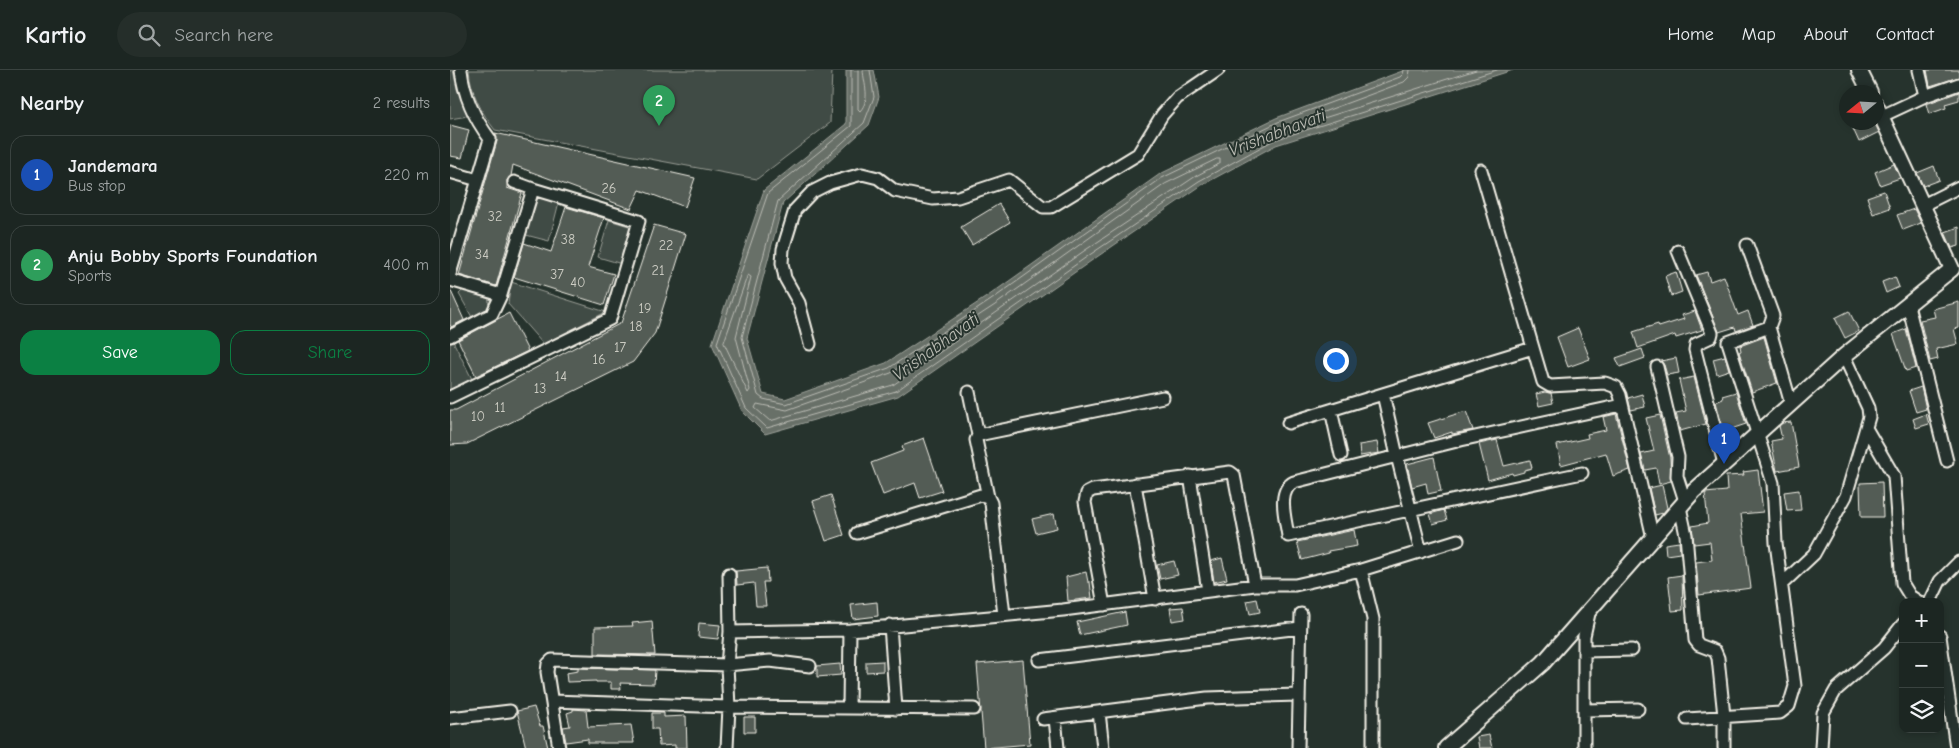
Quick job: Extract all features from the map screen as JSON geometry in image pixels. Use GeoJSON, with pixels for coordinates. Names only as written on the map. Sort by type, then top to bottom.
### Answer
{"type":"FeatureCollection","features":[{"type":"Feature","properties":{"kind":"street"},"geometry":{"type":"LineString","coordinates":[[450,274],[490,139],[478,124],[470,106],[461,70]]}},
{"type":"Feature","properties":{"kind":"street"},"geometry":{"type":"LineString","coordinates":[[810,344],[799,303],[785,278],[782,263],[783,249],[795,210],[812,192],[830,183],[862,174],[878,178],[895,190],[933,200],[958,197],[1009,180],[1043,207],[1051,207],[1138,154],[1160,118],[1177,98],[1218,70]]}},
{"type":"Feature","properties":{"kind":"street"},"geometry":{"type":"LineString","coordinates":[[1859,70],[1866,85]]}},
{"type":"Feature","properties":{"kind":"street"},"geometry":{"type":"LineString","coordinates":[[1919,70],[1924,96]]}},
{"type":"Feature","properties":{"kind":"street"},"geometry":{"type":"LineString","coordinates":[[1884,109],[1959,84]]}},
{"type":"Feature","properties":{"kind":"street"},"geometry":{"type":"LineString","coordinates":[[1446,748],[1543,663],[1683,504],[1724,464],[1844,356],[1956,267],[1923,205],[1884,122]]}},
{"type":"Feature","properties":{"kind":"street"},"geometry":{"type":"LineString","coordinates":[[1481,170],[1542,378],[1547,385],[1605,383],[1614,386],[1618,391],[1653,538]]}},
{"type":"Feature","properties":{"kind":"street"},"geometry":{"type":"LineString","coordinates":[[450,172],[478,180]]}},
{"type":"Feature","properties":{"kind":"street"},"geometry":{"type":"LineString","coordinates":[[450,397],[610,318],[639,221],[514,182]]}},
{"type":"Feature","properties":{"kind":"street"},"geometry":{"type":"LineString","coordinates":[[1923,205],[1959,187]]}},
{"type":"Feature","properties":{"kind":"street"},"geometry":{"type":"LineString","coordinates":[[450,336],[492,314],[501,295],[533,189]]}},
{"type":"Feature","properties":{"kind":"street"},"geometry":{"type":"LineString","coordinates":[[1747,245],[1773,316],[1769,327],[1791,404]]}},
{"type":"Feature","properties":{"kind":"street"},"geometry":{"type":"LineString","coordinates":[[1678,252],[1712,333],[1711,337],[1696,344],[1695,350],[1724,464]]}},
{"type":"Feature","properties":{"kind":"street"},"geometry":{"type":"LineString","coordinates":[[450,280],[501,295]]}},
{"type":"Feature","properties":{"kind":"street"},"geometry":{"type":"LineString","coordinates":[[1908,305],[1947,461]]}},
{"type":"Feature","properties":{"kind":"street"},"geometry":{"type":"LineString","coordinates":[[1687,719],[1780,712],[1789,706],[1795,686],[1776,543],[1773,483],[1728,344],[1730,341],[1769,327]]}},
{"type":"Feature","properties":{"kind":"street"},"geometry":{"type":"LineString","coordinates":[[1288,423],[1533,348]]}},
{"type":"Feature","properties":{"kind":"street"},"geometry":{"type":"LineString","coordinates":[[1782,584],[1812,557],[1848,492],[1869,417],[1868,408],[1844,356]]}},
{"type":"Feature","properties":{"kind":"street"},"geometry":{"type":"LineString","coordinates":[[1657,367],[1678,457],[1677,476],[1683,504],[1695,640],[1699,645],[1711,648],[1717,654],[1724,716],[1724,748]]}},
{"type":"Feature","properties":{"kind":"street"},"geometry":{"type":"LineString","coordinates":[[969,392],[978,435],[976,440],[988,497],[991,503],[1004,615]]}},
{"type":"Feature","properties":{"kind":"street"},"geometry":{"type":"LineString","coordinates":[[1383,394],[1421,552]]}},
{"type":"Feature","properties":{"kind":"street"},"geometry":{"type":"LineString","coordinates":[[978,435],[1164,397]]}},
{"type":"Feature","properties":{"kind":"street"},"geometry":{"type":"LineString","coordinates":[[1582,473],[1288,536],[1284,498],[1288,484],[1397,456],[1622,405]]}},
{"type":"Feature","properties":{"kind":"street"},"geometry":{"type":"LineString","coordinates":[[1331,410],[1341,455]]}},
{"type":"Feature","properties":{"kind":"street"},"geometry":{"type":"LineString","coordinates":[[1866,428],[1894,476],[1902,583],[1913,598]]}},
{"type":"Feature","properties":{"kind":"street"},"geometry":{"type":"LineString","coordinates":[[1104,605],[1085,497],[1087,493],[1093,490],[1190,476],[1230,472],[1234,475],[1254,585]]}},
{"type":"Feature","properties":{"kind":"street"},"geometry":{"type":"LineString","coordinates":[[1190,476],[1208,591]]}},
{"type":"Feature","properties":{"kind":"street"},"geometry":{"type":"LineString","coordinates":[[1136,484],[1155,599]]}},
{"type":"Feature","properties":{"kind":"street"},"geometry":{"type":"LineString","coordinates":[[857,532],[981,495],[988,497]]}},
{"type":"Feature","properties":{"kind":"street"},"geometry":{"type":"LineString","coordinates":[[730,632],[850,630],[1104,605],[1254,585],[1295,584],[1360,570],[1458,540]]}},
{"type":"Feature","properties":{"kind":"street"},"geometry":{"type":"LineString","coordinates":[[1932,598],[1940,581],[1959,562]]}},
{"type":"Feature","properties":{"kind":"street"},"geometry":{"type":"LineString","coordinates":[[1360,570],[1374,619],[1373,748]]}},
{"type":"Feature","properties":{"kind":"street"},"geometry":{"type":"LineString","coordinates":[[727,748],[730,574]]}},
{"type":"Feature","properties":{"kind":"street"},"geometry":{"type":"LineString","coordinates":[[1584,748],[1584,636],[1590,610]]}},
{"type":"Feature","properties":{"kind":"street"},"geometry":{"type":"LineString","coordinates":[[1298,748],[1301,614]]}},
{"type":"Feature","properties":{"kind":"street"},"geometry":{"type":"LineString","coordinates":[[890,625],[896,709]]}},
{"type":"Feature","properties":{"kind":"street"},"geometry":{"type":"LineString","coordinates":[[1039,660],[1300,628]]}},
{"type":"Feature","properties":{"kind":"street"},"geometry":{"type":"LineString","coordinates":[[1821,748],[1823,713],[1836,690],[1884,648],[1899,629]]}},
{"type":"Feature","properties":{"kind":"street"},"geometry":{"type":"LineString","coordinates":[[849,707],[850,630]]}},
{"type":"Feature","properties":{"kind":"street"},"geometry":{"type":"LineString","coordinates":[[1941,643],[1956,748]]}},
{"type":"Feature","properties":{"kind":"street"},"geometry":{"type":"LineString","coordinates":[[1584,651],[1632,650]]}},
{"type":"Feature","properties":{"kind":"street"},"geometry":{"type":"LineString","coordinates":[[559,748],[547,672],[548,664],[552,660],[727,666],[770,661],[810,666]]}},
{"type":"Feature","properties":{"kind":"street"},"geometry":{"type":"LineString","coordinates":[[1058,748],[1049,718],[1207,698],[1298,695]]}},
{"type":"Feature","properties":{"kind":"street"},"geometry":{"type":"LineString","coordinates":[[552,701],[729,707],[974,709]]}},
{"type":"Feature","properties":{"kind":"street"},"geometry":{"type":"LineString","coordinates":[[1584,710],[1638,708]]}},
{"type":"Feature","properties":{"kind":"street"},"geometry":{"type":"LineString","coordinates":[[450,718],[510,711]]}},
{"type":"Feature","properties":{"kind":"street"},"geometry":{"type":"LineString","coordinates":[[1099,712],[1103,748]]}},
{"type":"Feature","properties":{"kind":"shaded area"},"geometry":{"type":"Polygon","coordinates":[[[450,70],[453,70],[457,89],[468,116],[450,119],[450,70]]]}},
{"type":"Feature","properties":{"kind":"shaded area"},"geometry":{"type":"Polygon","coordinates":[[[469,70],[832,70],[830,123],[757,179],[495,130],[478,102],[472,87],[469,70]]]}},
{"type":"Feature","properties":{"kind":"shaded area"},"geometry":{"type":"Polygon","coordinates":[[[536,195],[559,202],[549,241],[526,235],[536,195]]]}},
{"type":"Feature","properties":{"kind":"shaded area"},"geometry":{"type":"Polygon","coordinates":[[[609,220],[632,227],[622,264],[598,257],[609,220]]]}},
{"type":"Feature","properties":{"kind":"shaded area"},"geometry":{"type":"Polygon","coordinates":[[[511,282],[606,312],[543,344],[508,304],[511,282]]]}},
{"type":"Feature","properties":{"kind":"shaded area"},"geometry":{"type":"Polygon","coordinates":[[[463,290],[489,299],[488,310],[473,319],[459,294],[463,290]]]}},
{"type":"Feature","properties":{"kind":"shaded area"},"geometry":{"type":"Polygon","coordinates":[[[453,341],[472,379],[450,390],[450,342],[453,341]]]}},
{"type":"Feature","properties":{"kind":"water","name":"Vrishabhavati"},"geometry":{"type":"Polygon","coordinates":[[[846,70],[874,70],[879,97],[869,125],[783,203],[747,338],[763,394],[785,399],[886,363],[988,296],[1160,174],[1276,118],[1405,70],[1513,70],[1276,145],[1202,185],[898,396],[765,434],[742,411],[712,344],[764,190],[846,124],[846,70]]]}},
{"type":"Feature","properties":{"kind":"building"},"geometry":{"type":"Polygon","coordinates":[[[1927,70],[1959,70],[1959,77],[1930,86],[1927,70]]]}},
{"type":"Feature","properties":{"kind":"building"},"geometry":{"type":"Polygon","coordinates":[[[1959,92],[1959,100],[1945,104],[1946,108],[1929,114],[1926,104],[1959,92]]]}},
{"type":"Feature","properties":{"kind":"building"},"geometry":{"type":"Polygon","coordinates":[[[450,125],[469,130],[462,158],[450,156],[450,125]]]}},
{"type":"Feature","properties":{"kind":"building"},"geometry":{"type":"Polygon","coordinates":[[[1854,130],[1878,130],[1879,132],[1859,142],[1854,130]]]}},
{"type":"Feature","properties":{"kind":"building"},"geometry":{"type":"Polygon","coordinates":[[[495,133],[695,178],[685,207],[640,190],[631,209],[513,165],[511,176],[507,180],[507,188],[522,193],[496,286],[459,275],[497,141],[495,133]]]}},
{"type":"Feature","properties":{"kind":"building"},"geometry":{"type":"Polygon","coordinates":[[[1894,164],[1900,178],[1880,185],[1875,172],[1894,164]]]}},
{"type":"Feature","properties":{"kind":"building"},"geometry":{"type":"Polygon","coordinates":[[[1934,166],[1939,180],[1923,186],[1917,173],[1934,166]]]}},
{"type":"Feature","properties":{"kind":"building"},"geometry":{"type":"Polygon","coordinates":[[[1884,191],[1890,208],[1873,214],[1867,197],[1884,191]]]}},
{"type":"Feature","properties":{"kind":"building"},"geometry":{"type":"Polygon","coordinates":[[[999,204],[1010,222],[972,245],[961,227],[999,204]]]}},
{"type":"Feature","properties":{"kind":"building"},"geometry":{"type":"Polygon","coordinates":[[[566,207],[604,218],[588,267],[614,274],[604,305],[514,277],[524,243],[551,252],[566,207]]]}},
{"type":"Feature","properties":{"kind":"building"},"geometry":{"type":"Polygon","coordinates":[[[1914,209],[1921,223],[1903,230],[1897,215],[1914,209]]]}},
{"type":"Feature","properties":{"kind":"building"},"geometry":{"type":"Polygon","coordinates":[[[654,225],[686,234],[655,333],[633,362],[467,444],[450,445],[450,410],[456,410],[621,323],[654,225]]]}},
{"type":"Feature","properties":{"kind":"building"},"geometry":{"type":"Polygon","coordinates":[[[1959,227],[1959,246],[1952,248],[1945,232],[1959,227]]]}},
{"type":"Feature","properties":{"kind":"building"},"geometry":{"type":"Polygon","coordinates":[[[1676,272],[1682,292],[1671,296],[1665,276],[1676,272]]]}},
{"type":"Feature","properties":{"kind":"building"},"geometry":{"type":"Polygon","coordinates":[[[1707,272],[1710,281],[1724,276],[1738,315],[1748,311],[1753,325],[1736,331],[1735,327],[1719,332],[1696,275],[1707,272]]]}},
{"type":"Feature","properties":{"kind":"building"},"geometry":{"type":"Polygon","coordinates":[[[1895,277],[1899,287],[1886,293],[1882,282],[1895,277]]]}},
{"type":"Feature","properties":{"kind":"building"},"geometry":{"type":"Polygon","coordinates":[[[450,289],[464,320],[451,327],[450,324],[450,289]]]}},
{"type":"Feature","properties":{"kind":"building"},"geometry":{"type":"Polygon","coordinates":[[[1959,302],[1959,328],[1954,329],[1958,344],[1936,349],[1938,359],[1930,361],[1920,320],[1935,317],[1933,309],[1959,302]]]}},
{"type":"Feature","properties":{"kind":"building"},"geometry":{"type":"Polygon","coordinates":[[[1695,311],[1702,330],[1676,338],[1675,335],[1638,348],[1633,332],[1658,324],[1659,327],[1684,319],[1682,315],[1695,311]]]}},
{"type":"Feature","properties":{"kind":"building"},"geometry":{"type":"Polygon","coordinates":[[[1849,311],[1859,331],[1845,338],[1835,318],[1849,311]]]}},
{"type":"Feature","properties":{"kind":"building"},"geometry":{"type":"Polygon","coordinates":[[[509,313],[528,351],[476,376],[458,340],[509,313]]]}},
{"type":"Feature","properties":{"kind":"building"},"geometry":{"type":"Polygon","coordinates":[[[1578,328],[1590,359],[1568,367],[1557,337],[1578,328]]]}},
{"type":"Feature","properties":{"kind":"building"},"geometry":{"type":"Polygon","coordinates":[[[1906,329],[1916,368],[1906,371],[1893,334],[1906,329]]]}},
{"type":"Feature","properties":{"kind":"building"},"geometry":{"type":"Polygon","coordinates":[[[1764,337],[1777,383],[1752,392],[1739,352],[1741,351],[1740,346],[1764,337]]]}},
{"type":"Feature","properties":{"kind":"building"},"geometry":{"type":"Polygon","coordinates":[[[1642,349],[1645,358],[1620,367],[1616,358],[1642,349]]]}},
{"type":"Feature","properties":{"kind":"building"},"geometry":{"type":"Polygon","coordinates":[[[1725,356],[1729,370],[1717,374],[1713,359],[1725,356]]]}},
{"type":"Feature","properties":{"kind":"building"},"geometry":{"type":"Polygon","coordinates":[[[1676,358],[1679,373],[1667,375],[1661,361],[1676,358]]]}},
{"type":"Feature","properties":{"kind":"building"},"geometry":{"type":"Polygon","coordinates":[[[1694,377],[1706,424],[1680,431],[1676,413],[1686,411],[1679,380],[1694,377]]]}},
{"type":"Feature","properties":{"kind":"building"},"geometry":{"type":"Polygon","coordinates":[[[1921,387],[1926,409],[1916,412],[1909,391],[1921,387]]]}},
{"type":"Feature","properties":{"kind":"building"},"geometry":{"type":"Polygon","coordinates":[[[1736,392],[1746,424],[1731,429],[1735,442],[1728,449],[1716,402],[1723,399],[1722,396],[1736,392]]]}},
{"type":"Feature","properties":{"kind":"building"},"geometry":{"type":"Polygon","coordinates":[[[1551,393],[1553,403],[1539,406],[1536,394],[1551,393]]]}},
{"type":"Feature","properties":{"kind":"building"},"geometry":{"type":"Polygon","coordinates":[[[1642,394],[1645,407],[1631,410],[1628,398],[1642,394]]]}},
{"type":"Feature","properties":{"kind":"building"},"geometry":{"type":"Polygon","coordinates":[[[1466,411],[1473,430],[1452,434],[1452,432],[1434,438],[1428,423],[1466,411]]]}},
{"type":"Feature","properties":{"kind":"building"},"geometry":{"type":"Polygon","coordinates":[[[1616,414],[1630,470],[1613,476],[1606,453],[1561,465],[1557,445],[1588,438],[1587,434],[1606,430],[1603,417],[1616,414]]]}},
{"type":"Feature","properties":{"kind":"building"},"geometry":{"type":"Polygon","coordinates":[[[1926,414],[1929,424],[1916,428],[1913,419],[1926,414]]]}},
{"type":"Feature","properties":{"kind":"building"},"geometry":{"type":"Polygon","coordinates":[[[1660,415],[1670,458],[1671,481],[1659,484],[1656,468],[1645,470],[1641,454],[1654,451],[1646,418],[1660,415]]]}},
{"type":"Feature","properties":{"kind":"building"},"geometry":{"type":"Polygon","coordinates":[[[1791,422],[1799,467],[1777,471],[1771,441],[1782,439],[1779,426],[1782,423],[1791,422]]]}},
{"type":"Feature","properties":{"kind":"building"},"geometry":{"type":"Polygon","coordinates":[[[924,438],[942,491],[920,498],[915,483],[883,495],[871,463],[903,451],[902,446],[924,438]]]}},
{"type":"Feature","properties":{"kind":"building"},"geometry":{"type":"Polygon","coordinates":[[[1497,440],[1504,466],[1530,460],[1532,468],[1513,475],[1512,473],[1488,480],[1479,444],[1497,440]]]}},
{"type":"Feature","properties":{"kind":"building"},"geometry":{"type":"Polygon","coordinates":[[[1377,442],[1379,453],[1360,456],[1359,445],[1377,442]]]}},
{"type":"Feature","properties":{"kind":"building"},"geometry":{"type":"Polygon","coordinates":[[[1434,457],[1441,491],[1428,494],[1426,483],[1412,487],[1407,464],[1434,457]]]}},
{"type":"Feature","properties":{"kind":"building"},"geometry":{"type":"Polygon","coordinates":[[[1758,470],[1763,512],[1741,514],[1751,588],[1699,595],[1696,562],[1712,560],[1710,542],[1694,544],[1692,526],[1708,523],[1705,493],[1727,491],[1726,476],[1744,475],[1743,472],[1758,470]]]}},
{"type":"Feature","properties":{"kind":"building"},"geometry":{"type":"Polygon","coordinates":[[[1882,482],[1883,517],[1861,517],[1860,483],[1882,482]]]}},
{"type":"Feature","properties":{"kind":"building"},"geometry":{"type":"Polygon","coordinates":[[[1662,485],[1667,508],[1663,513],[1655,515],[1649,488],[1662,485]]]}},
{"type":"Feature","properties":{"kind":"building"},"geometry":{"type":"Polygon","coordinates":[[[1799,490],[1801,510],[1787,511],[1784,492],[1799,490]]]}},
{"type":"Feature","properties":{"kind":"building"},"geometry":{"type":"Polygon","coordinates":[[[831,495],[844,535],[826,541],[813,501],[831,495]]]}},
{"type":"Feature","properties":{"kind":"building"},"geometry":{"type":"Polygon","coordinates":[[[1444,510],[1447,520],[1433,524],[1430,514],[1444,510]]]}},
{"type":"Feature","properties":{"kind":"building"},"geometry":{"type":"Polygon","coordinates":[[[1054,514],[1057,528],[1036,533],[1032,519],[1054,514]]]}},
{"type":"Feature","properties":{"kind":"building"},"geometry":{"type":"Polygon","coordinates":[[[1354,530],[1357,546],[1328,551],[1329,553],[1302,560],[1297,542],[1354,530]]]}},
{"type":"Feature","properties":{"kind":"building"},"geometry":{"type":"Polygon","coordinates":[[[1679,542],[1680,553],[1666,555],[1665,544],[1679,542]]]}},
{"type":"Feature","properties":{"kind":"building"},"geometry":{"type":"Polygon","coordinates":[[[1222,558],[1227,579],[1214,582],[1211,561],[1222,558]]]}},
{"type":"Feature","properties":{"kind":"building"},"geometry":{"type":"Polygon","coordinates":[[[1174,561],[1178,575],[1160,579],[1157,565],[1174,561]]]}},
{"type":"Feature","properties":{"kind":"building"},"geometry":{"type":"Polygon","coordinates":[[[767,568],[768,582],[763,582],[766,606],[756,606],[754,583],[737,585],[736,571],[767,568]]]}},
{"type":"Feature","properties":{"kind":"building"},"geometry":{"type":"Polygon","coordinates":[[[1086,572],[1088,582],[1090,582],[1092,598],[1068,601],[1066,577],[1086,572]]]}},
{"type":"Feature","properties":{"kind":"building"},"geometry":{"type":"Polygon","coordinates":[[[1682,575],[1683,610],[1672,611],[1668,577],[1682,575]]]}},
{"type":"Feature","properties":{"kind":"building"},"geometry":{"type":"Polygon","coordinates":[[[1257,599],[1260,612],[1250,614],[1247,601],[1257,599]]]}},
{"type":"Feature","properties":{"kind":"building"},"geometry":{"type":"Polygon","coordinates":[[[877,602],[878,616],[853,619],[851,605],[877,602]]]}},
{"type":"Feature","properties":{"kind":"building"},"geometry":{"type":"Polygon","coordinates":[[[1183,607],[1185,619],[1172,621],[1170,608],[1183,607]]]}},
{"type":"Feature","properties":{"kind":"building"},"geometry":{"type":"Polygon","coordinates":[[[1125,612],[1127,625],[1080,635],[1077,622],[1125,612]]]}},
{"type":"Feature","properties":{"kind":"building"},"geometry":{"type":"Polygon","coordinates":[[[652,621],[655,655],[595,654],[595,627],[633,626],[632,623],[652,621]]]}},
{"type":"Feature","properties":{"kind":"building"},"geometry":{"type":"Polygon","coordinates":[[[699,623],[720,625],[718,639],[698,637],[699,623]]]}},
{"type":"Feature","properties":{"kind":"building"},"geometry":{"type":"Polygon","coordinates":[[[1023,660],[1030,744],[984,748],[977,664],[1023,660]]]}},
{"type":"Feature","properties":{"kind":"building"},"geometry":{"type":"Polygon","coordinates":[[[883,661],[883,671],[866,672],[866,662],[883,661]]]}},
{"type":"Feature","properties":{"kind":"building"},"geometry":{"type":"Polygon","coordinates":[[[840,664],[841,675],[817,677],[817,666],[840,664]]]}},
{"type":"Feature","properties":{"kind":"building"},"geometry":{"type":"Polygon","coordinates":[[[578,668],[655,670],[654,684],[620,683],[621,689],[611,689],[611,682],[567,682],[566,673],[578,671],[578,668]]]}},
{"type":"Feature","properties":{"kind":"building"},"geometry":{"type":"Polygon","coordinates":[[[534,707],[540,726],[543,726],[548,748],[526,748],[517,711],[534,707]]]}},
{"type":"Feature","properties":{"kind":"building"},"geometry":{"type":"Polygon","coordinates":[[[573,709],[586,710],[588,727],[631,725],[634,743],[588,743],[588,739],[566,742],[563,727],[570,726],[567,713],[573,711],[573,709]]]}},
{"type":"Feature","properties":{"kind":"building"},"geometry":{"type":"Polygon","coordinates":[[[652,713],[664,713],[664,717],[686,716],[687,748],[675,748],[675,745],[659,746],[658,729],[652,729],[652,713]]]}},
{"type":"Feature","properties":{"kind":"building"},"geometry":{"type":"Polygon","coordinates":[[[744,717],[755,717],[755,732],[744,732],[744,717]]]}},
{"type":"Feature","properties":{"kind":"building"},"geometry":{"type":"Polygon","coordinates":[[[1489,735],[1492,748],[1479,748],[1477,737],[1489,735]]]}},
{"type":"Feature","properties":{"kind":"place","name":"Anju Bobby Sports Foundation"},"geometry":{"type":"Point","coordinates":[659,126]}},
{"type":"Feature","properties":{"kind":"place","name":"Jandemara"},"geometry":{"type":"Point","coordinates":[1724,464]}}]}
